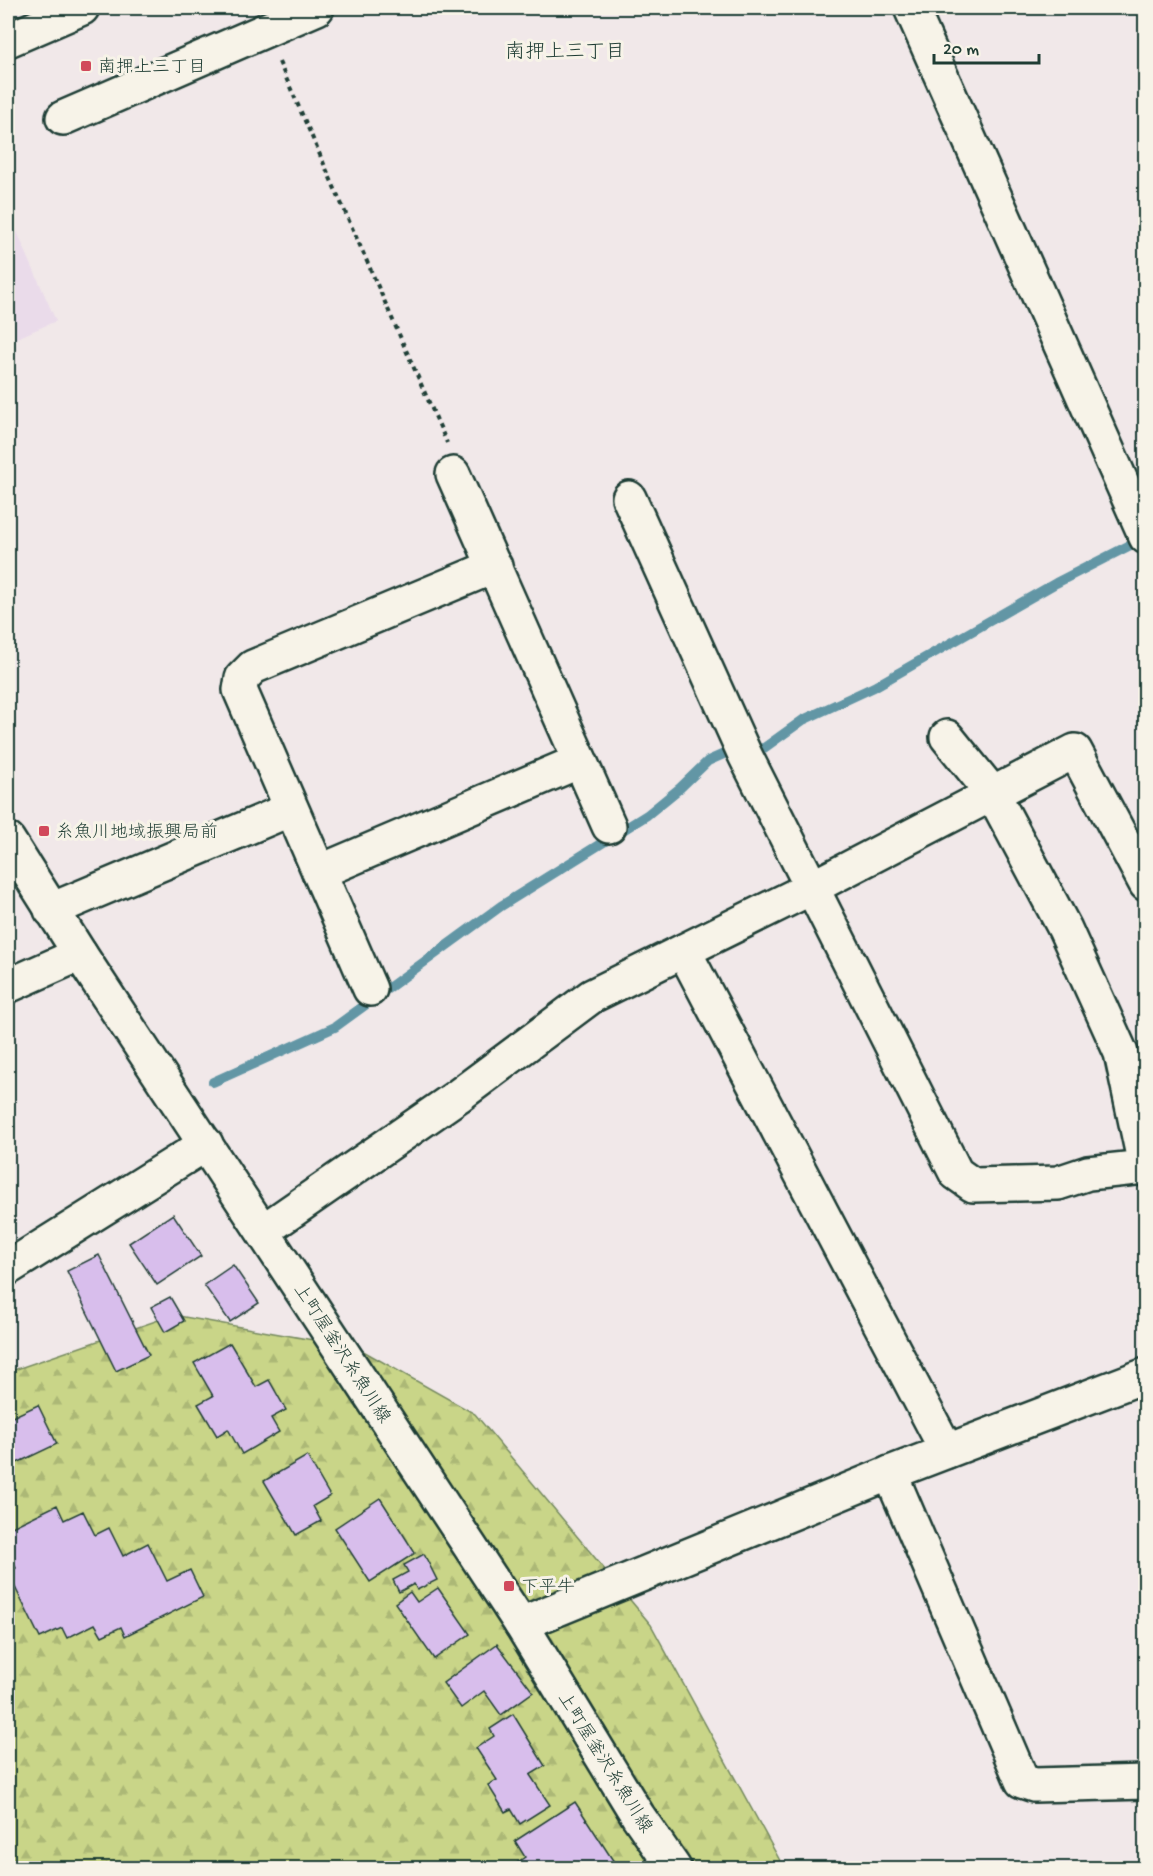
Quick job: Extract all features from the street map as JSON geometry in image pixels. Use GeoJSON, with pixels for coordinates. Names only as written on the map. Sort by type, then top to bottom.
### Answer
{"type":"FeatureCollection","features":[{"type":"Feature","properties":{"kind":"street"},"geometry":{"type":"LineString","coordinates":[[8,40],[82,8]]}},
{"type":"Feature","properties":{"kind":"street"},"geometry":{"type":"LineString","coordinates":[[63,118],[266,22],[317,8]]}},
{"type":"Feature","properties":{"kind":"street"},"geometry":{"type":"LineString","coordinates":[[911,8],[1146,537]]}},
{"type":"Feature","properties":{"kind":"street"},"geometry":{"type":"LineString","coordinates":[[453,474],[609,826]]}},
{"type":"Feature","properties":{"kind":"street"},"geometry":{"type":"LineString","coordinates":[[629,498],[745,755],[956,1173],[973,1185],[1048,1183],[1088,1173],[1145,1169],[1121,1053],[1065,929],[993,794],[947,737]]}},
{"type":"Feature","properties":{"kind":"street"},"geometry":{"type":"LineString","coordinates":[[370,989],[240,690],[242,678],[253,667],[495,566]]}},
{"type":"Feature","properties":{"kind":"street"},"geometry":{"type":"LineString","coordinates":[[263,1231],[458,1096],[592,996],[813,887],[1074,751],[1146,884]]}},
{"type":"Feature","properties":{"kind":"street"},"geometry":{"type":"LineString","coordinates":[[320,872],[580,761]]}},
{"type":"Feature","properties":{"kind":"street"},"geometry":{"type":"LineString","coordinates":[[51,910],[291,809]]}},
{"type":"Feature","properties":{"kind":"street","name":"上町屋釜沢糸魚川線"},"geometry":{"type":"LineString","coordinates":[[8,840],[51,910],[521,1624],[638,1816],[674,1869]]}},
{"type":"Feature","properties":{"kind":"street"},"geometry":{"type":"LineString","coordinates":[[684,951],[947,1451]]}},
{"type":"Feature","properties":{"kind":"street"},"geometry":{"type":"LineString","coordinates":[[8,986],[80,954]]}},
{"type":"Feature","properties":{"kind":"street"},"geometry":{"type":"LineString","coordinates":[[8,1268],[206,1144]]}},
{"type":"Feature","properties":{"kind":"street"},"geometry":{"type":"LineString","coordinates":[[521,1624],[890,1473],[1144,1379]]}},
{"type":"Feature","properties":{"kind":"street"},"geometry":{"type":"LineString","coordinates":[[890,1473],[1022,1781],[1034,1785],[1146,1782]]}},
{"type":"Feature","properties":{"kind":"path"},"geometry":{"type":"LineString","coordinates":[[266,22],[457,464],[453,474]]}},
{"type":"Feature","properties":{"kind":"shaded area"},"geometry":{"type":"Polygon","coordinates":[[[8,211],[56,321],[8,342],[8,211]]]}},
{"type":"Feature","properties":{"kind":"green space"},"geometry":{"type":"Polygon","coordinates":[[[173,1315],[358,1348],[475,1414],[651,1625],[784,1868],[8,1868],[8,1372],[173,1315]]]}},
{"type":"Feature","properties":{"kind":"building"},"geometry":{"type":"Polygon","coordinates":[[[173,1214],[201,1256],[157,1285],[129,1243],[173,1214]]]}},
{"type":"Feature","properties":{"kind":"building"},"geometry":{"type":"Polygon","coordinates":[[[99,1255],[149,1355],[116,1371],[67,1271],[99,1255]]]}},
{"type":"Feature","properties":{"kind":"building"},"geometry":{"type":"Polygon","coordinates":[[[233,1265],[259,1303],[230,1322],[204,1285],[233,1265]]]}},
{"type":"Feature","properties":{"kind":"building"},"geometry":{"type":"Polygon","coordinates":[[[170,1297],[184,1321],[165,1332],[151,1307],[170,1297]]]}},
{"type":"Feature","properties":{"kind":"building"},"geometry":{"type":"Polygon","coordinates":[[[230,1343],[256,1387],[269,1380],[286,1410],[271,1418],[279,1432],[242,1454],[228,1429],[217,1436],[198,1404],[213,1396],[194,1363],[230,1343]]]}},
{"type":"Feature","properties":{"kind":"building"},"geometry":{"type":"Polygon","coordinates":[[[38,1405],[57,1444],[17,1463],[8,1444],[8,1419],[38,1405]]]}},
{"type":"Feature","properties":{"kind":"building"},"geometry":{"type":"Polygon","coordinates":[[[307,1456],[330,1496],[313,1506],[321,1521],[296,1535],[264,1481],[307,1456]]]}},
{"type":"Feature","properties":{"kind":"building"},"geometry":{"type":"Polygon","coordinates":[[[380,1498],[415,1553],[370,1582],[335,1528],[380,1498]]]}},
{"type":"Feature","properties":{"kind":"building"},"geometry":{"type":"Polygon","coordinates":[[[57,1505],[64,1520],[83,1511],[95,1535],[109,1528],[123,1556],[148,1543],[167,1581],[190,1570],[203,1597],[125,1636],[121,1627],[102,1636],[95,1624],[67,1638],[62,1628],[40,1638],[8,1573],[16,1568],[8,1552],[8,1529],[57,1505]]]}},
{"type":"Feature","properties":{"kind":"building"},"geometry":{"type":"Polygon","coordinates":[[[424,1554],[437,1580],[417,1590],[414,1584],[399,1592],[393,1580],[408,1572],[404,1565],[424,1554]]]}},
{"type":"Feature","properties":{"kind":"building"},"geometry":{"type":"Polygon","coordinates":[[[438,1588],[470,1634],[434,1659],[395,1603],[410,1592],[417,1602],[438,1588]]]}},
{"type":"Feature","properties":{"kind":"building"},"geometry":{"type":"Polygon","coordinates":[[[497,1644],[533,1692],[501,1715],[484,1691],[461,1708],[443,1683],[497,1644]]]}},
{"type":"Feature","properties":{"kind":"building"},"geometry":{"type":"Polygon","coordinates":[[[513,1714],[545,1766],[530,1775],[550,1805],[520,1824],[511,1809],[505,1812],[488,1785],[497,1780],[476,1748],[494,1736],[490,1729],[513,1714]]]}},
{"type":"Feature","properties":{"kind":"building"},"geometry":{"type":"Polygon","coordinates":[[[575,1802],[616,1865],[611,1868],[519,1868],[515,1864],[525,1857],[515,1841],[575,1802]]]}},
{"type":"Feature","properties":{"kind":"waterway"},"geometry":{"type":"LineString","coordinates":[[213,1082],[335,1027],[501,906],[647,815],[708,761],[726,753],[764,748],[803,720],[874,687],[1056,583],[1144,538]]}},
{"type":"Feature","properties":{"kind":"place","name":"南押上三丁目"},"geometry":{"type":"Point","coordinates":[86,66]}},
{"type":"Feature","properties":{"kind":"place","name":"糸魚川地域振興局前"},"geometry":{"type":"Point","coordinates":[44,831]}},
{"type":"Feature","properties":{"kind":"place","name":"下平牛"},"geometry":{"type":"Point","coordinates":[509,1586]}},
{"type":"Feature","properties":{"kind":"district","name":"南押上三丁目"},"geometry":{"type":"Point","coordinates":[565,50]}}]}
